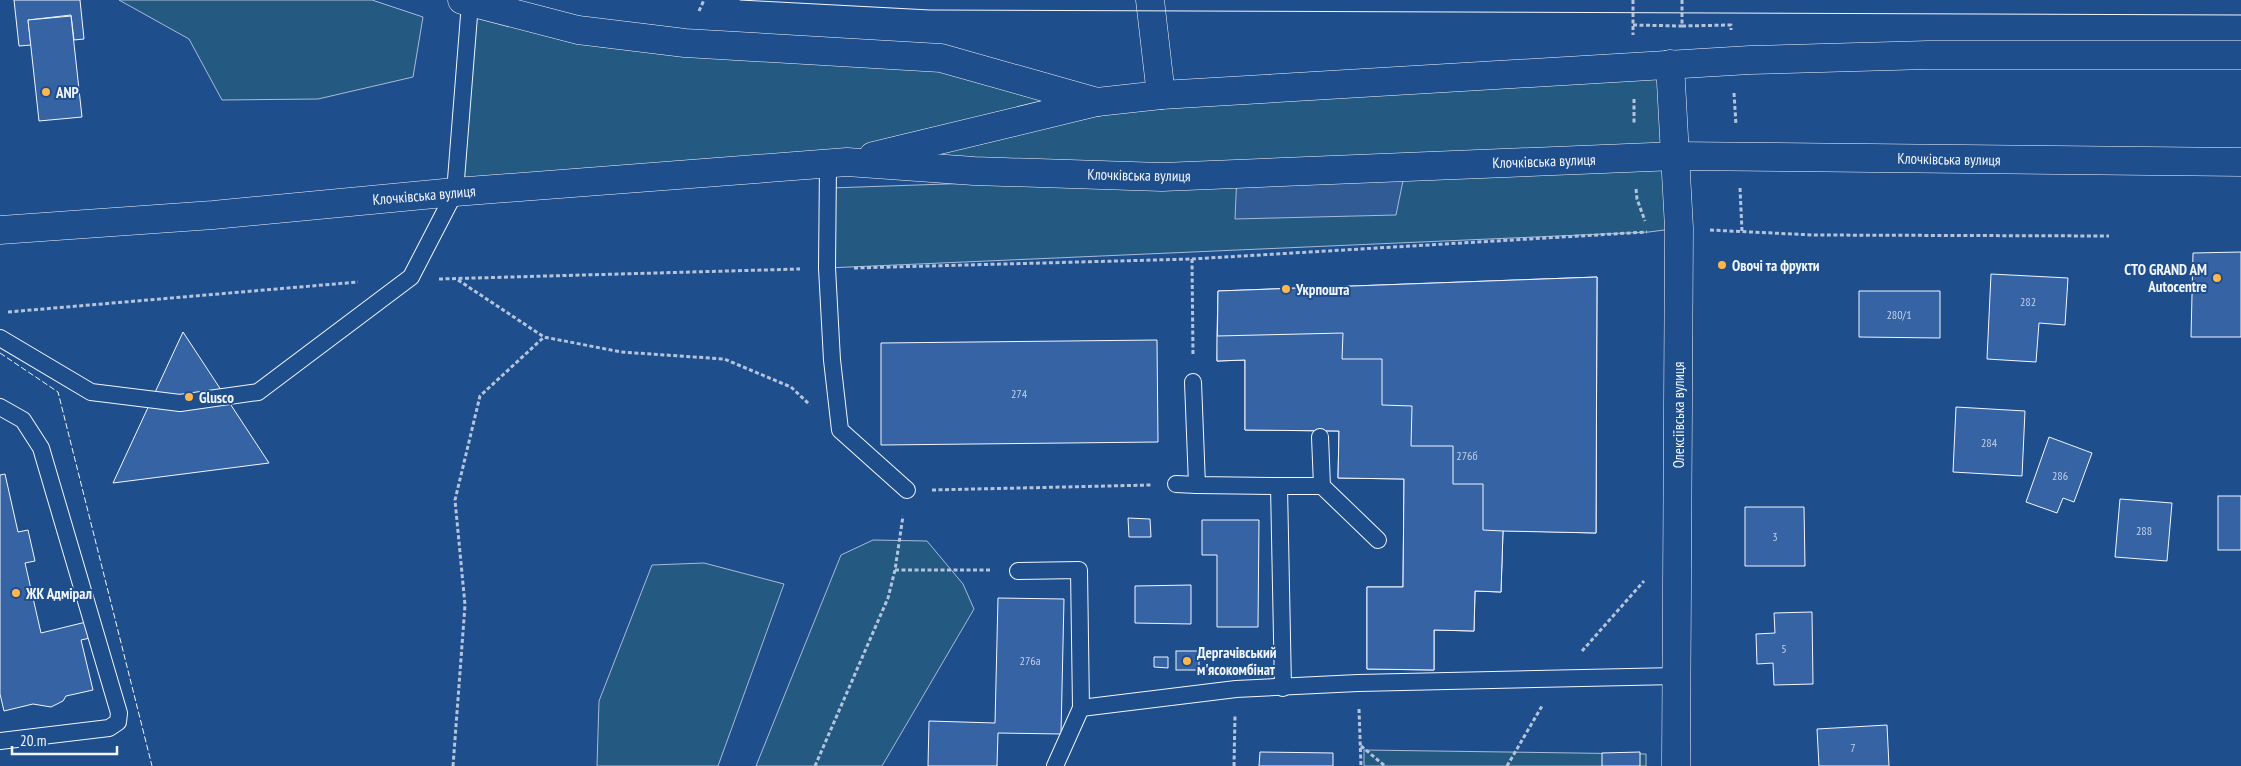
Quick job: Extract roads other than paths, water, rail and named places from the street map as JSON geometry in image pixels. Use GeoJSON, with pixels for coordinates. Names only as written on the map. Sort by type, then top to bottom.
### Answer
{"type":"FeatureCollection","features":[{"type":"Feature","properties":{"kind":"main road"},"geometry":{"type":"LineString","coordinates":[[1150,0],[1161,94]]}},
{"type":"Feature","properties":{"kind":"main road","name":"Клочківська вулиця"},"geometry":{"type":"LineString","coordinates":[[466,2],[578,30],[685,43],[941,58],[1097,102]]}},
{"type":"Feature","properties":{"kind":"main road","name":"Клочківська вулиця"},"geometry":{"type":"LineString","coordinates":[[838,163],[1097,102],[1161,94],[1733,61],[1928,55],[2241,55]]}},
{"type":"Feature","properties":{"kind":"main road","name":"Олексіївська вулиця"},"geometry":{"type":"LineString","coordinates":[[1670,64],[1679,228],[1676,766]]}},
{"type":"Feature","properties":{"kind":"main road","name":"Клочківська вулиця"},"geometry":{"type":"LineString","coordinates":[[0,230],[213,215],[455,192],[838,163],[974,171],[1162,177],[1676,156],[2241,162]]}},
{"type":"Feature","properties":{"kind":"lane"},"geometry":{"type":"LineString","coordinates":[[0,338],[91,392],[180,403],[258,392],[411,277],[455,192],[466,2]]}},
{"type":"Feature","properties":{"kind":"lane"},"geometry":{"type":"LineString","coordinates":[[838,163],[827,268],[832,360],[840,430],[907,490]]}},
{"type":"Feature","properties":{"kind":"lane"},"geometry":{"type":"LineString","coordinates":[[1193,382],[1197,485]]}},
{"type":"Feature","properties":{"kind":"lane"},"geometry":{"type":"LineString","coordinates":[[0,407],[24,420],[41,448],[119,713],[118,722],[109,728],[0,741]]}},
{"type":"Feature","properties":{"kind":"lane"},"geometry":{"type":"LineString","coordinates":[[1320,437],[1322,486],[1378,540]]}},
{"type":"Feature","properties":{"kind":"lane"},"geometry":{"type":"LineString","coordinates":[[1176,484],[1322,486]]}},
{"type":"Feature","properties":{"kind":"lane"},"geometry":{"type":"LineString","coordinates":[[1279,486],[1283,688]]}},
{"type":"Feature","properties":{"kind":"lane"},"geometry":{"type":"LineString","coordinates":[[1018,570],[1079,570],[1081,708],[1055,766]]}},
{"type":"Feature","properties":{"kind":"lane"},"geometry":{"type":"LineString","coordinates":[[1081,708],[1236,689],[1676,676]]}},
{"type":"Feature","properties":{"kind":"tram line"},"geometry":{"type":"LineString","coordinates":[[740,0],[930,10],[2241,15]]}},
{"type":"Feature","properties":{"kind":"place","name":"ANP"},"geometry":{"type":"Point","coordinates":[46,92]}},
{"type":"Feature","properties":{"kind":"place","name":"Овочі та фрукти"},"geometry":{"type":"Point","coordinates":[1722,265]}},
{"type":"Feature","properties":{"kind":"place","name":"СТО GRAND AM Autocentre"},"geometry":{"type":"Point","coordinates":[2217,278]}},
{"type":"Feature","properties":{"kind":"place","name":"Укрпошта"},"geometry":{"type":"Point","coordinates":[1286,289]}},
{"type":"Feature","properties":{"kind":"place","name":"Glusco"},"geometry":{"type":"Point","coordinates":[189,397]}},
{"type":"Feature","properties":{"kind":"place","name":"ЖК Адмірал"},"geometry":{"type":"Point","coordinates":[16,593]}},
{"type":"Feature","properties":{"kind":"place","name":"Дергачівський м'ясокомбінат"},"geometry":{"type":"Point","coordinates":[1187,661]}}]}
